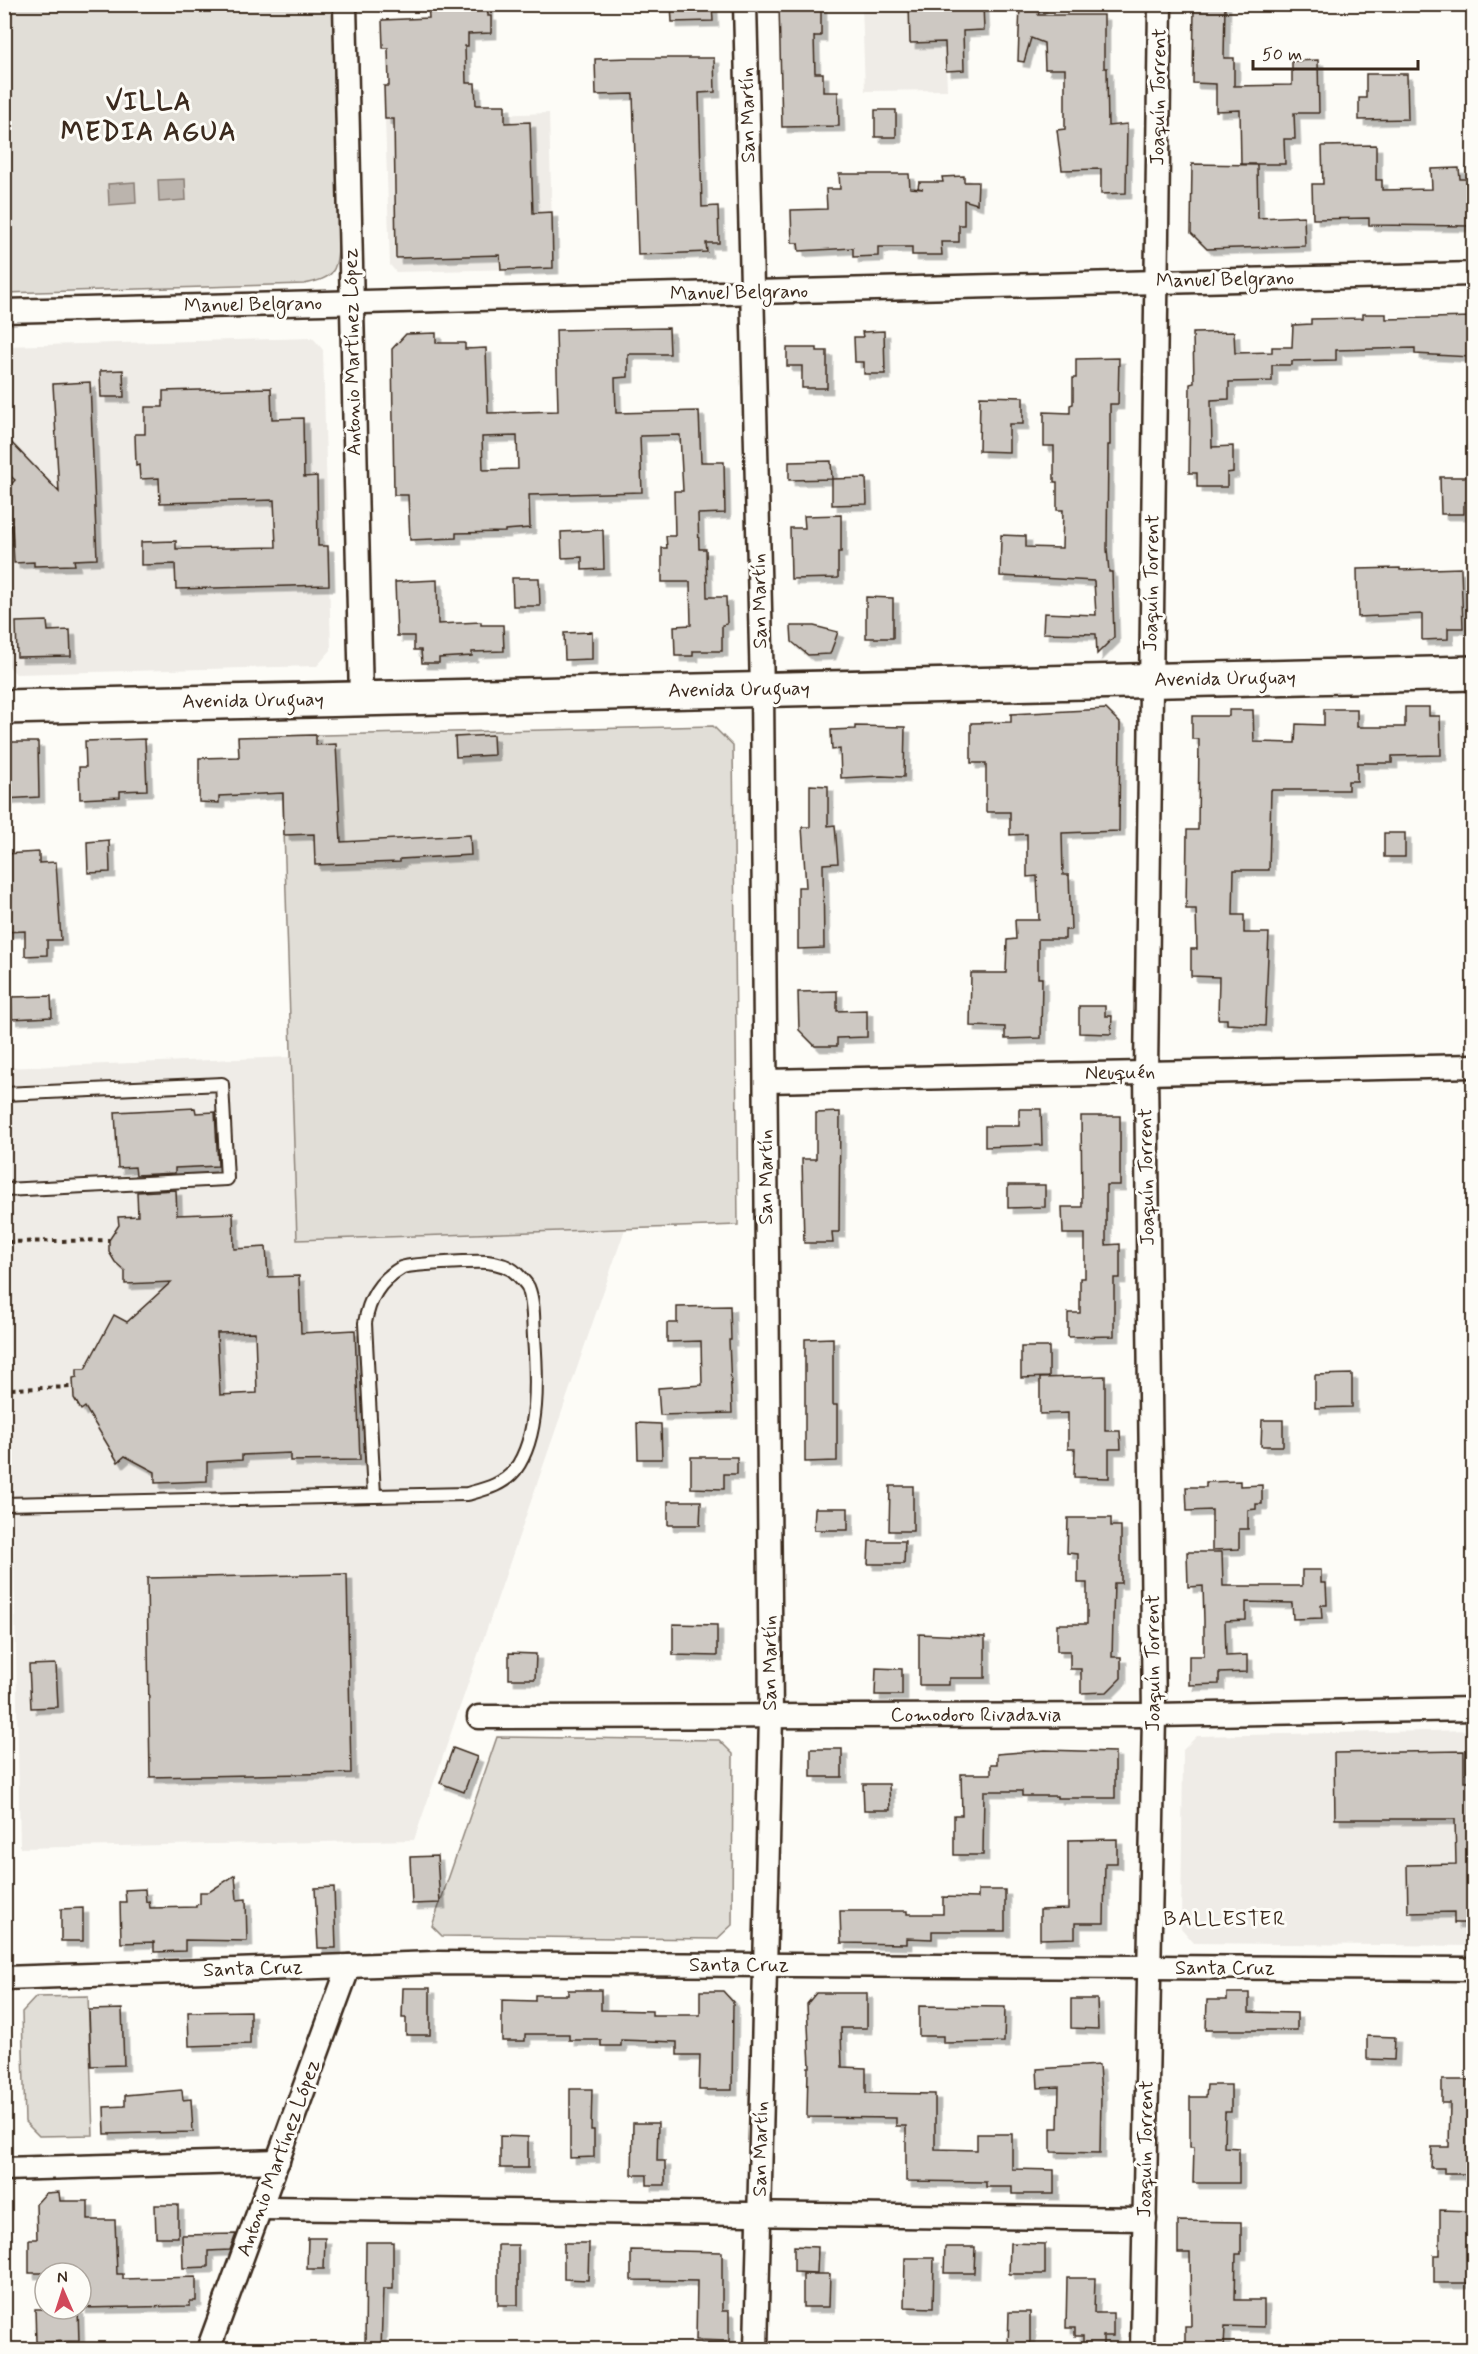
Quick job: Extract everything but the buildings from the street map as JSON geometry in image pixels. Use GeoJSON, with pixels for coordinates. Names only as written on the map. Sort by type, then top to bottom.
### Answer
{"type":"FeatureCollection","features":[{"type":"Feature","properties":{"kind":"main road","name":"Avenida Uruguay"},"geometry":{"type":"LineString","coordinates":[[4,707],[1473,673]]}},
{"type":"Feature","properties":{"kind":"street","name":"Antonio Martínez López"},"geometry":{"type":"LineString","coordinates":[[345,4],[361,699]]}},
{"type":"Feature","properties":{"kind":"street","name":"San Martín"},"geometry":{"type":"LineString","coordinates":[[745,4],[762,689],[771,1716],[756,2349]]}},
{"type":"Feature","properties":{"kind":"street","name":"Joaquín Torrent"},"geometry":{"type":"LineString","coordinates":[[1142,2349],[1154,1715],[1146,1073],[1160,4]]}},
{"type":"Feature","properties":{"kind":"street","name":"Manuel Belgrano"},"geometry":{"type":"LineString","coordinates":[[4,310],[1473,274]]}},
{"type":"Feature","properties":{"kind":"street","name":"Neuquén"},"geometry":{"type":"LineString","coordinates":[[766,1081],[1473,1065]]}},
{"type":"Feature","properties":{"kind":"street","name":"Comodoro Rivadavia"},"geometry":{"type":"LineString","coordinates":[[479,1717],[1154,1715],[1473,1709]]}},
{"type":"Feature","properties":{"kind":"street","name":"Santa Cruz"},"geometry":{"type":"LineString","coordinates":[[4,1978],[435,1963],[1473,1970]]}},
{"type":"Feature","properties":{"kind":"street","name":"Antonio Martínez López"},"geometry":{"type":"LineString","coordinates":[[208,2349],[349,1966]]}},
{"type":"Feature","properties":{"kind":"street"},"geometry":{"type":"LineString","coordinates":[[4,2169],[278,2161]]}},
{"type":"Feature","properties":{"kind":"street"},"geometry":{"type":"LineString","coordinates":[[260,2208],[1145,2218]]}},
{"type":"Feature","properties":{"kind":"lane"},"geometry":{"type":"LineString","coordinates":[[4,1094],[222,1084],[227,1179],[4,1190]]}},
{"type":"Feature","properties":{"kind":"lane"},"geometry":{"type":"LineString","coordinates":[[4,1503],[374,1496],[467,1494],[503,1482],[516,1469],[526,1445],[534,1414],[537,1384],[532,1309],[527,1286],[515,1272],[486,1262],[403,1267],[375,1290],[368,1306],[365,1323],[374,1496]]}},
{"type":"Feature","properties":{"kind":"path"},"geometry":{"type":"LineString","coordinates":[[8,1242],[109,1240]]}},
{"type":"Feature","properties":{"kind":"path"},"geometry":{"type":"LineString","coordinates":[[11,1389],[73,1387]]}},
{"type":"Feature","properties":{"kind":"shaded area"},"geometry":{"type":"Polygon","coordinates":[[[4,5],[333,5],[338,244],[337,262],[332,273],[321,280],[304,284],[5,293],[4,5]]]}},
{"type":"Feature","properties":{"kind":"shaded area"},"geometry":{"type":"Polygon","coordinates":[[[862,5],[944,5],[947,90],[865,91],[862,5]]]}},
{"type":"Feature","properties":{"kind":"shaded area"},"geometry":{"type":"Polygon","coordinates":[[[549,113],[553,268],[396,272],[390,265],[385,119],[549,113]]]}},
{"type":"Feature","properties":{"kind":"shaded area"},"geometry":{"type":"Polygon","coordinates":[[[185,179],[186,200],[159,202],[158,180],[185,179]]]}},
{"type":"Feature","properties":{"kind":"shaded area"},"geometry":{"type":"Polygon","coordinates":[[[135,182],[136,203],[109,205],[108,184],[135,182]]]}},
{"type":"Feature","properties":{"kind":"shaded area"},"geometry":{"type":"Polygon","coordinates":[[[313,338],[323,350],[331,650],[317,666],[16,674],[5,662],[4,346],[313,338]]]}},
{"type":"Feature","properties":{"kind":"shaded area"},"geometry":{"type":"Polygon","coordinates":[[[713,726],[733,746],[738,1225],[297,1240],[281,736],[713,726]]]}},
{"type":"Feature","properties":{"kind":"shaded area"},"geometry":{"type":"Polygon","coordinates":[[[291,1057],[297,1240],[625,1229],[414,1840],[20,1848],[4,1068],[291,1057]]]}},
{"type":"Feature","properties":{"kind":"shaded area"},"geometry":{"type":"Polygon","coordinates":[[[1473,1730],[1473,1946],[1194,1943],[1181,1928],[1183,1750],[1197,1736],[1473,1730]]]}},
{"type":"Feature","properties":{"kind":"shaded area"},"geometry":{"type":"Polygon","coordinates":[[[497,1737],[719,1740],[733,1754],[732,1925],[717,1939],[442,1936],[432,1926],[497,1737]]]}},
{"type":"Feature","properties":{"kind":"shaded area"},"geometry":{"type":"Polygon","coordinates":[[[88,1996],[93,2135],[39,2136],[25,2122],[22,2012],[36,1997],[88,1996]]]}},
{"type":"Feature","properties":{"kind":"district","name":"VILLA MEDIA AGUA"},"geometry":{"type":"Point","coordinates":[149,118]}},
{"type":"Feature","properties":{"kind":"district","name":"BALLESTER"},"geometry":{"type":"Point","coordinates":[1225,1919]}}]}
